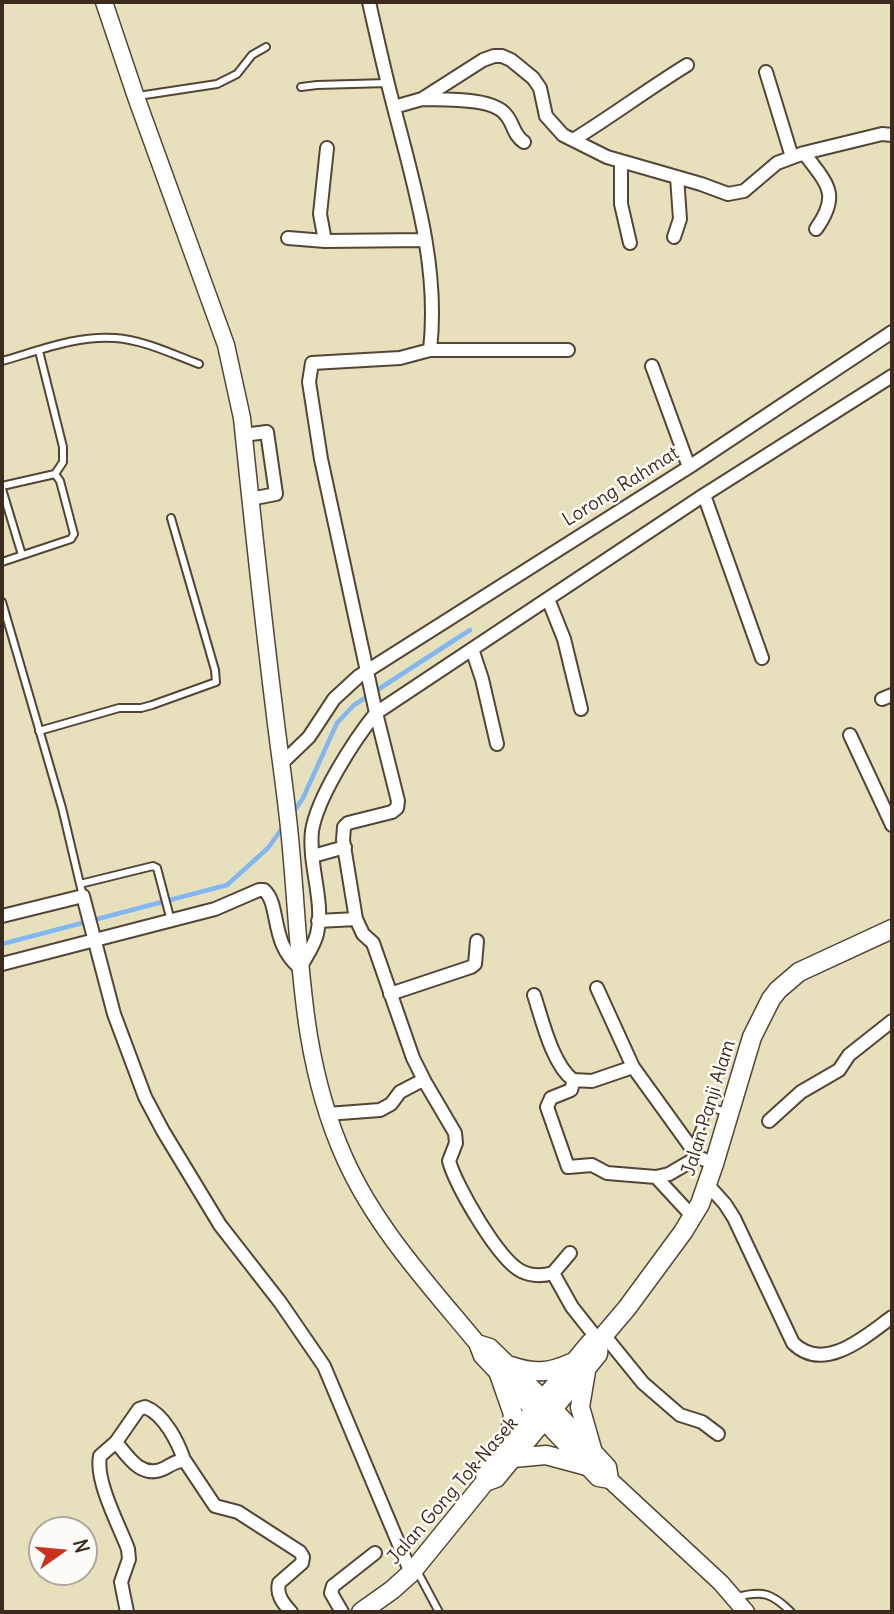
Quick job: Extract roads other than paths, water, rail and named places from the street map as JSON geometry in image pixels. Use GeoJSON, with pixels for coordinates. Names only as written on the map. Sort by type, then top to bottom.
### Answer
{"type":"FeatureCollection","features":[{"type":"Feature","properties":{"kind":"main road","name":"Jalan Panji Alam"},"geometry":{"type":"LineString","coordinates":[[511,1449],[580,1365],[598,1353],[602,1338],[693,1217],[708,1185],[702,1157],[730,1112],[752,1037],[761,1015],[778,989],[815,963],[892,929]]}},
{"type":"Feature","properties":{"kind":"main road"},"geometry":{"type":"LineString","coordinates":[[580,1365],[580,1400],[589,1458],[511,1449],[513,1413],[505,1370],[542,1373],[580,1365]]}},
{"type":"Feature","properties":{"kind":"main road","name":"Jalan Gong Tok Nasek"},"geometry":{"type":"LineString","coordinates":[[361,1612],[392,1590],[413,1570],[485,1482],[486,1469],[511,1449]]}},
{"type":"Feature","properties":{"kind":"street"},"geometry":{"type":"LineString","coordinates":[[107,2],[136,97],[226,345],[243,435],[286,802],[300,968],[313,1067],[327,1114],[357,1184],[380,1221],[477,1343],[482,1356],[505,1370],[589,1458],[598,1478],[610,1480],[735,1598],[746,1612]]}},
{"type":"Feature","properties":{"kind":"street"},"geometry":{"type":"LineString","coordinates":[[369,2],[425,240],[432,300],[430,350]]}},
{"type":"Feature","properties":{"kind":"street"},"geometry":{"type":"LineString","coordinates":[[394,107],[422,99],[483,60],[502,56],[533,78],[540,88],[546,116],[559,132],[621,161],[701,184],[722,193],[744,191],[773,165],[798,155],[885,134],[892,135]]}},
{"type":"Feature","properties":{"kind":"street"},"geometry":{"type":"LineString","coordinates":[[573,140],[687,65]]}},
{"type":"Feature","properties":{"kind":"street"},"geometry":{"type":"LineString","coordinates":[[766,72],[798,155],[824,180],[829,195],[829,210],[816,229]]}},
{"type":"Feature","properties":{"kind":"street"},"geometry":{"type":"LineString","coordinates":[[422,99],[470,101],[499,108],[506,113],[515,134],[524,142]]}},
{"type":"Feature","properties":{"kind":"street"},"geometry":{"type":"LineString","coordinates":[[326,241],[320,214],[327,148]]}},
{"type":"Feature","properties":{"kind":"street"},"geometry":{"type":"LineString","coordinates":[[621,161],[621,204],[630,243]]}},
{"type":"Feature","properties":{"kind":"street"},"geometry":{"type":"LineString","coordinates":[[674,237],[680,219],[677,177]]}},
{"type":"Feature","properties":{"kind":"street"},"geometry":{"type":"LineString","coordinates":[[288,238],[326,241],[425,240]]}},
{"type":"Feature","properties":{"kind":"street","name":"Lorong Rahmat"},"geometry":{"type":"LineString","coordinates":[[281,764],[309,737],[334,699],[354,680],[690,467],[892,332]]}},
{"type":"Feature","properties":{"kind":"street"},"geometry":{"type":"LineString","coordinates":[[568,349],[430,350],[400,358],[312,363],[309,382],[321,459],[398,805],[392,812],[348,823],[343,832],[356,919],[363,934],[373,943],[423,1080],[455,1133],[456,1143],[449,1161],[475,1213],[514,1266],[528,1274],[553,1273],[570,1253]]}},
{"type":"Feature","properties":{"kind":"street"},"geometry":{"type":"LineString","coordinates":[[652,366],[690,467]]}},
{"type":"Feature","properties":{"kind":"street"},"geometry":{"type":"LineString","coordinates":[[300,968],[314,942],[318,921],[312,834],[320,803],[375,710],[892,376]]}},
{"type":"Feature","properties":{"kind":"street"},"geometry":{"type":"LineString","coordinates":[[243,435],[267,432],[276,494],[250,499]]}},
{"type":"Feature","properties":{"kind":"street"},"geometry":{"type":"LineString","coordinates":[[704,495],[762,658]]}},
{"type":"Feature","properties":{"kind":"street"},"geometry":{"type":"LineString","coordinates":[[548,599],[564,639],[581,709]]}},
{"type":"Feature","properties":{"kind":"street"},"geometry":{"type":"LineString","coordinates":[[472,649],[497,744]]}},
{"type":"Feature","properties":{"kind":"street"},"geometry":{"type":"LineString","coordinates":[[850,735],[892,825]]}},
{"type":"Feature","properties":{"kind":"street"},"geometry":{"type":"LineString","coordinates":[[313,856],[345,847]]}},
{"type":"Feature","properties":{"kind":"street"},"geometry":{"type":"LineString","coordinates":[[2,916],[82,890],[114,1014],[145,1097],[220,1225],[280,1302],[324,1366],[413,1570]]}},
{"type":"Feature","properties":{"kind":"street"},"geometry":{"type":"LineString","coordinates":[[2,964],[215,909],[251,892],[264,890],[270,895],[282,948],[289,959],[300,968]]}},
{"type":"Feature","properties":{"kind":"street"},"geometry":{"type":"LineString","coordinates":[[318,921],[356,919]]}},
{"type":"Feature","properties":{"kind":"street"},"geometry":{"type":"LineString","coordinates":[[390,994],[471,967],[475,964],[477,941]]}},
{"type":"Feature","properties":{"kind":"street"},"geometry":{"type":"LineString","coordinates":[[575,1080],[571,1090],[554,1096],[547,1107],[566,1166],[571,1168],[592,1164],[607,1172],[656,1177],[669,1174],[702,1157],[633,1067],[597,988]]}},
{"type":"Feature","properties":{"kind":"street"},"geometry":{"type":"LineString","coordinates":[[534,995],[563,1070],[575,1080],[592,1081],[633,1067]]}},
{"type":"Feature","properties":{"kind":"street"},"geometry":{"type":"LineString","coordinates":[[769,1121],[801,1092],[839,1070],[849,1055],[863,1042],[892,1021]]}},
{"type":"Feature","properties":{"kind":"street"},"geometry":{"type":"LineString","coordinates":[[327,1114],[380,1110],[391,1104],[401,1092],[423,1080]]}},
{"type":"Feature","properties":{"kind":"street"},"geometry":{"type":"LineString","coordinates":[[656,1177],[693,1217]]}},
{"type":"Feature","properties":{"kind":"street"},"geometry":{"type":"LineString","coordinates":[[708,1185],[734,1218],[793,1343],[800,1350],[812,1354],[841,1351],[856,1344],[892,1317]]}},
{"type":"Feature","properties":{"kind":"street"},"geometry":{"type":"LineString","coordinates":[[553,1273],[572,1307],[643,1383],[680,1415],[702,1422],[718,1434]]}},
{"type":"Feature","properties":{"kind":"street"},"geometry":{"type":"LineString","coordinates":[[127,1612],[121,1582],[128,1549],[105,1489],[99,1468],[100,1456],[116,1442],[139,1409],[145,1407],[151,1409],[167,1427],[184,1460],[215,1506],[238,1512],[300,1552],[302,1563],[279,1583],[278,1587],[281,1600],[290,1612]]}},
{"type":"Feature","properties":{"kind":"street"},"geometry":{"type":"LineString","coordinates":[[116,1442],[133,1464],[146,1470],[160,1471],[184,1460]]}},
{"type":"Feature","properties":{"kind":"street"},"geometry":{"type":"LineString","coordinates":[[342,1612],[331,1593],[333,1586],[375,1553]]}},
{"type":"Feature","properties":{"kind":"lane"},"geometry":{"type":"LineString","coordinates":[[136,97],[216,84],[237,74],[252,55],[266,47]]}},
{"type":"Feature","properties":{"kind":"lane"},"geometry":{"type":"LineString","coordinates":[[302,87],[388,83]]}},
{"type":"Feature","properties":{"kind":"lane"},"geometry":{"type":"LineString","coordinates":[[2,360],[77,341],[117,338],[146,344],[199,364]]}},
{"type":"Feature","properties":{"kind":"lane"},"geometry":{"type":"LineString","coordinates":[[22,555],[2,488],[55,474],[63,462],[63,447],[39,351]]}},
{"type":"Feature","properties":{"kind":"lane"},"geometry":{"type":"LineString","coordinates":[[2,562],[71,539],[74,534],[60,481],[55,474]]}},
{"type":"Feature","properties":{"kind":"lane"},"geometry":{"type":"LineString","coordinates":[[39,731],[120,708],[152,705],[216,682],[215,670],[171,519]]}},
{"type":"Feature","properties":{"kind":"lane"},"geometry":{"type":"LineString","coordinates":[[2,602],[62,808],[82,890],[153,866],[157,868],[171,921]]}},
{"type":"Feature","properties":{"kind":"lane"},"geometry":{"type":"LineString","coordinates":[[702,1157],[709,1108],[730,1112]]}},
{"type":"Feature","properties":{"kind":"lane"},"geometry":{"type":"LineString","coordinates":[[413,1570],[439,1612]]}},
{"type":"Feature","properties":{"kind":"lane"},"geometry":{"type":"LineString","coordinates":[[735,1598],[761,1592],[790,1612]]}},
{"type":"Feature","properties":{"kind":"waterway"},"geometry":{"type":"LineString","coordinates":[[292,814],[303,798],[337,723],[354,705],[470,630]]}},
{"type":"Feature","properties":{"kind":"waterway"},"geometry":{"type":"LineString","coordinates":[[2,944],[227,885],[268,848],[283,827]]}}]}
